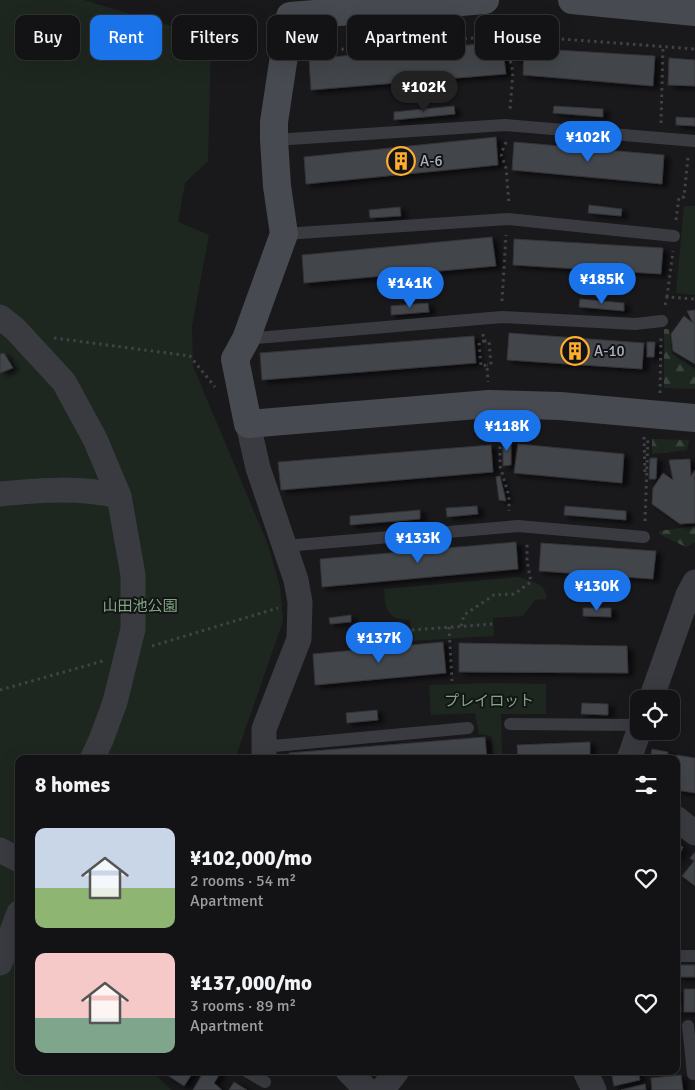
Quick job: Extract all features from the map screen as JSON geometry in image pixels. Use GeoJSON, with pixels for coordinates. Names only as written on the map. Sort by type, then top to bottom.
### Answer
{"type":"FeatureCollection","features":[{"type":"Feature","properties":{"kind":"street"},"geometry":{"type":"LineString","coordinates":[[302,15],[485,0]]}},
{"type":"Feature","properties":{"kind":"street"},"geometry":{"type":"LineString","coordinates":[[572,0],[695,12]]}},
{"type":"Feature","properties":{"kind":"street"},"geometry":{"type":"LineString","coordinates":[[263,753],[264,729],[299,639],[300,602],[296,580],[285,546],[250,461],[248,424],[235,359],[246,339],[284,234],[277,186],[274,140],[283,60]]}},
{"type":"Feature","properties":{"kind":"street"},"geometry":{"type":"LineString","coordinates":[[0,316],[15,329],[64,382],[95,439],[119,496],[133,575],[133,629],[115,702],[94,755]]}},
{"type":"Feature","properties":{"kind":"street"},"geometry":{"type":"LineString","coordinates":[[248,424],[489,404],[560,406],[695,418]]}},
{"type":"Feature","properties":{"kind":"street"},"geometry":{"type":"LineString","coordinates":[[0,494],[46,489],[91,490],[119,496]]}},
{"type":"Feature","properties":{"kind":"street"},"geometry":{"type":"LineString","coordinates":[[654,690],[695,582]]}},
{"type":"Feature","properties":{"kind":"street"},"geometry":{"type":"LineString","coordinates":[[630,755],[635,740]]}},
{"type":"Feature","properties":{"kind":"street"},"geometry":{"type":"LineString","coordinates":[[680,821],[695,833]]}},
{"type":"Feature","properties":{"kind":"street"},"geometry":{"type":"LineString","coordinates":[[0,850],[15,858]]}},
{"type":"Feature","properties":{"kind":"street"},"geometry":{"type":"LineString","coordinates":[[0,964],[15,924]]}},
{"type":"Feature","properties":{"kind":"street"},"geometry":{"type":"LineString","coordinates":[[352,1075],[367,1090]]}},
{"type":"Feature","properties":{"kind":"street"},"geometry":{"type":"LineString","coordinates":[[382,1090],[394,1075]]}},
{"type":"Feature","properties":{"kind":"street"},"geometry":{"type":"LineString","coordinates":[[587,1075],[594,1090]]}},
{"type":"Feature","properties":{"kind":"lane"},"geometry":{"type":"LineString","coordinates":[[274,140],[509,125],[695,142]]}},
{"type":"Feature","properties":{"kind":"lane"},"geometry":{"type":"LineString","coordinates":[[284,234],[508,219],[674,236]]}},
{"type":"Feature","properties":{"kind":"lane"},"geometry":{"type":"LineString","coordinates":[[246,339],[502,317],[635,324],[662,321]]}},
{"type":"Feature","properties":{"kind":"lane"},"geometry":{"type":"LineString","coordinates":[[285,546],[508,527],[644,537]]}},
{"type":"Feature","properties":{"kind":"lane"},"geometry":{"type":"LineString","coordinates":[[510,724],[630,725]]}},
{"type":"Feature","properties":{"kind":"lane"},"geometry":{"type":"LineString","coordinates":[[263,753],[468,728]]}},
{"type":"Feature","properties":{"kind":"lane"},"geometry":{"type":"LineString","coordinates":[[680,956],[695,956]]}},
{"type":"Feature","properties":{"kind":"lane"},"geometry":{"type":"LineString","coordinates":[[686,1026],[692,1074]]}},
{"type":"Feature","properties":{"kind":"lane"},"geometry":{"type":"LineString","coordinates":[[253,1075],[264,1082]]}},
{"type":"Feature","properties":{"kind":"path"},"geometry":{"type":"LineString","coordinates":[[337,50],[475,38]]}},
{"type":"Feature","properties":{"kind":"path"},"geometry":{"type":"LineString","coordinates":[[559,39],[695,49]]}},
{"type":"Feature","properties":{"kind":"path"},"geometry":{"type":"LineString","coordinates":[[660,138],[663,47]]}},
{"type":"Feature","properties":{"kind":"path"},"geometry":{"type":"LineString","coordinates":[[509,125],[513,72],[510,60]]}},
{"type":"Feature","properties":{"kind":"path"},"geometry":{"type":"LineString","coordinates":[[506,142],[501,154],[506,168],[509,206],[508,219]]}},
{"type":"Feature","properties":{"kind":"path"},"geometry":{"type":"LineString","coordinates":[[684,197],[688,160]]}},
{"type":"Feature","properties":{"kind":"path"},"geometry":{"type":"LineString","coordinates":[[502,317],[506,236]]}},
{"type":"Feature","properties":{"kind":"path"},"geometry":{"type":"LineString","coordinates":[[662,321],[667,297],[695,299]]}},
{"type":"Feature","properties":{"kind":"path"},"geometry":{"type":"LineString","coordinates":[[483,332],[484,341]]}},
{"type":"Feature","properties":{"kind":"path"},"geometry":{"type":"LineString","coordinates":[[660,396],[661,334]]}},
{"type":"Feature","properties":{"kind":"path"},"geometry":{"type":"LineString","coordinates":[[52,337],[190,356],[214,384]]}},
{"type":"Feature","properties":{"kind":"path"},"geometry":{"type":"LineString","coordinates":[[484,341],[489,341],[492,365],[481,366],[479,342],[484,341]]}},
{"type":"Feature","properties":{"kind":"path"},"geometry":{"type":"LineString","coordinates":[[486,366],[489,390]]}},
{"type":"Feature","properties":{"kind":"path"},"geometry":{"type":"LineString","coordinates":[[500,424],[500,466],[509,496],[508,527]]}},
{"type":"Feature","properties":{"kind":"path"},"geometry":{"type":"LineString","coordinates":[[644,537],[646,474],[648,474],[646,443]]}},
{"type":"Feature","properties":{"kind":"path"},"geometry":{"type":"LineString","coordinates":[[461,626],[464,615],[494,595],[514,594],[531,582],[527,549]]}},
{"type":"Feature","properties":{"kind":"path"},"geometry":{"type":"LineString","coordinates":[[0,690],[300,602]]}},
{"type":"Feature","properties":{"kind":"path"},"geometry":{"type":"LineString","coordinates":[[412,630],[493,624]]}},
{"type":"Feature","properties":{"kind":"path"},"geometry":{"type":"LineString","coordinates":[[450,627],[452,681]]}},
{"type":"Feature","properties":{"kind":"green space","name":"山田池公園"},"geometry":{"type":"Polygon","coordinates":[[[0,0],[84,0],[134,15],[90,15],[90,60],[162,60],[162,23],[172,26],[172,60],[210,60],[208,161],[185,183],[178,222],[209,235],[192,326],[193,366],[268,545],[280,587],[283,621],[236,755],[15,755],[15,1075],[156,1075],[171,1090],[0,1090],[0,0]]]}},
{"type":"Feature","properties":{"kind":"green space"},"geometry":{"type":"Polygon","coordinates":[[[684,206],[695,206],[695,295],[676,293],[684,206]]]}},
{"type":"Feature","properties":{"kind":"green space"},"geometry":{"type":"Polygon","coordinates":[[[664,329],[669,329],[672,354],[695,369],[695,389],[664,388],[664,329]]]}},
{"type":"Feature","properties":{"kind":"green space"},"geometry":{"type":"Polygon","coordinates":[[[652,439],[689,440],[687,450],[652,454],[652,439]]]}},
{"type":"Feature","properties":{"kind":"green space"},"geometry":{"type":"Polygon","coordinates":[[[695,526],[695,542],[686,547],[659,534],[659,531],[695,526]]]}},
{"type":"Feature","properties":{"kind":"green space"},"geometry":{"type":"Polygon","coordinates":[[[519,577],[541,586],[547,599],[535,600],[523,616],[493,618],[494,636],[412,641],[410,620],[396,618],[389,612],[385,602],[384,589],[519,577]]]}},
{"type":"Feature","properties":{"kind":"green space","name":"プレイロット"},"geometry":{"type":"Polygon","coordinates":[[[546,684],[546,714],[501,714],[502,755],[493,755],[491,736],[479,734],[475,713],[431,715],[429,685],[546,684]]]}},
{"type":"Feature","properties":{"kind":"building"},"geometry":{"type":"Polygon","coordinates":[[[475,44],[475,60],[504,60],[506,74],[311,90],[309,60],[337,60],[337,57],[347,56],[347,60],[465,60],[465,45],[475,44]]]}},
{"type":"Feature","properties":{"kind":"building"},"geometry":{"type":"Polygon","coordinates":[[[559,50],[655,56],[653,86],[523,75],[524,60],[559,60],[559,50]]]}},
{"type":"Feature","properties":{"kind":"building"},"geometry":{"type":"Polygon","coordinates":[[[669,58],[695,60],[695,86],[668,85],[669,58]]]}},
{"type":"Feature","properties":{"kind":"building"},"geometry":{"type":"Polygon","coordinates":[[[454,106],[455,114],[394,120],[394,112],[454,106]]]}},
{"type":"Feature","properties":{"kind":"building"},"geometry":{"type":"Polygon","coordinates":[[[554,106],[603,109],[603,117],[553,113],[554,106]]]}},
{"type":"Feature","properties":{"kind":"building"},"geometry":{"type":"Polygon","coordinates":[[[676,117],[695,118],[695,126],[676,125],[676,117]]]}},
{"type":"Feature","properties":{"kind":"building","name":"A-6"},"geometry":{"type":"Polygon","coordinates":[[[496,137],[498,165],[306,184],[304,157],[496,137]]]}},
{"type":"Feature","properties":{"kind":"building"},"geometry":{"type":"Polygon","coordinates":[[[514,142],[664,155],[662,184],[512,170],[514,142]]]}},
{"type":"Feature","properties":{"kind":"building"},"geometry":{"type":"Polygon","coordinates":[[[589,205],[622,209],[621,216],[588,213],[589,205]]]}},
{"type":"Feature","properties":{"kind":"building"},"geometry":{"type":"Polygon","coordinates":[[[400,207],[401,216],[370,218],[369,210],[400,207]]]}},
{"type":"Feature","properties":{"kind":"building"},"geometry":{"type":"Polygon","coordinates":[[[492,237],[496,266],[304,283],[302,255],[492,237]]]}},
{"type":"Feature","properties":{"kind":"building"},"geometry":{"type":"Polygon","coordinates":[[[514,239],[663,248],[661,274],[513,265],[514,239]]]}},
{"type":"Feature","properties":{"kind":"building"},"geometry":{"type":"Polygon","coordinates":[[[580,299],[624,303],[624,311],[579,307],[580,299]]]}},
{"type":"Feature","properties":{"kind":"building"},"geometry":{"type":"Polygon","coordinates":[[[428,303],[429,312],[391,315],[391,306],[428,303]]]}},
{"type":"Feature","properties":{"kind":"building"},"geometry":{"type":"Polygon","coordinates":[[[695,310],[695,364],[673,351],[671,334],[684,316],[693,323],[687,311],[695,310]]]}},
{"type":"Feature","properties":{"kind":"building","name":"A-10"},"geometry":{"type":"Polygon","coordinates":[[[509,333],[644,343],[642,369],[507,360],[509,333]]]}},
{"type":"Feature","properties":{"kind":"building"},"geometry":{"type":"Polygon","coordinates":[[[474,336],[476,363],[262,380],[260,353],[474,336]]]}},
{"type":"Feature","properties":{"kind":"building"},"geometry":{"type":"Polygon","coordinates":[[[647,342],[655,342],[654,357],[647,357],[647,342]]]}},
{"type":"Feature","properties":{"kind":"building"},"geometry":{"type":"Polygon","coordinates":[[[4,353],[13,368],[0,373],[0,354],[4,353]]]}},
{"type":"Feature","properties":{"kind":"building"},"geometry":{"type":"Polygon","coordinates":[[[511,439],[511,465],[503,466],[503,440],[511,439]]]}},
{"type":"Feature","properties":{"kind":"building"},"geometry":{"type":"Polygon","coordinates":[[[518,444],[624,454],[622,483],[514,473],[518,444]]]}},
{"type":"Feature","properties":{"kind":"building"},"geometry":{"type":"Polygon","coordinates":[[[491,445],[493,472],[281,490],[278,462],[491,445]]]}},
{"type":"Feature","properties":{"kind":"building"},"geometry":{"type":"Polygon","coordinates":[[[650,458],[657,458],[656,479],[649,479],[650,458]]]}},
{"type":"Feature","properties":{"kind":"building"},"geometry":{"type":"Polygon","coordinates":[[[690,459],[691,476],[695,470],[695,523],[680,524],[652,504],[653,488],[663,473],[673,480],[669,460],[690,459]]]}},
{"type":"Feature","properties":{"kind":"building"},"geometry":{"type":"Polygon","coordinates":[[[500,476],[506,501],[499,500],[496,477],[500,476]]]}},
{"type":"Feature","properties":{"kind":"building"},"geometry":{"type":"Polygon","coordinates":[[[477,506],[478,514],[447,517],[446,508],[477,506]]]}},
{"type":"Feature","properties":{"kind":"building"},"geometry":{"type":"Polygon","coordinates":[[[565,506],[626,511],[626,520],[564,515],[565,506]]]}},
{"type":"Feature","properties":{"kind":"building"},"geometry":{"type":"Polygon","coordinates":[[[420,510],[420,519],[350,525],[350,516],[420,510]]]}},
{"type":"Feature","properties":{"kind":"building"},"geometry":{"type":"Polygon","coordinates":[[[516,542],[518,569],[322,587],[320,559],[516,542]]]}},
{"type":"Feature","properties":{"kind":"building"},"geometry":{"type":"Polygon","coordinates":[[[541,543],[656,551],[653,579],[539,571],[541,543]]]}},
{"type":"Feature","properties":{"kind":"building"},"geometry":{"type":"Polygon","coordinates":[[[583,608],[611,608],[611,617],[583,616],[583,608]]]}},
{"type":"Feature","properties":{"kind":"building"},"geometry":{"type":"Polygon","coordinates":[[[351,615],[351,622],[330,624],[329,618],[351,615]]]}},
{"type":"Feature","properties":{"kind":"building"},"geometry":{"type":"Polygon","coordinates":[[[443,642],[446,673],[315,685],[313,654],[443,642]]]}},
{"type":"Feature","properties":{"kind":"building"},"geometry":{"type":"Polygon","coordinates":[[[459,643],[627,646],[628,673],[459,672],[459,643]]]}},
{"type":"Feature","properties":{"kind":"building"},"geometry":{"type":"Polygon","coordinates":[[[582,703],[608,704],[608,715],[581,714],[582,703]]]}},
{"type":"Feature","properties":{"kind":"building"},"geometry":{"type":"Polygon","coordinates":[[[377,710],[378,720],[347,723],[346,713],[377,710]]]}},
{"type":"Feature","properties":{"kind":"building"},"geometry":{"type":"Polygon","coordinates":[[[485,737],[487,755],[289,755],[289,753],[485,737]]]}},
{"type":"Feature","properties":{"kind":"building"},"geometry":{"type":"Polygon","coordinates":[[[590,742],[590,755],[518,755],[517,745],[590,742]]]}},
{"type":"Feature","properties":{"kind":"building"},"geometry":{"type":"Polygon","coordinates":[[[652,749],[668,752],[668,755],[651,755],[652,749]]]}},
{"type":"Feature","properties":{"kind":"building"},"geometry":{"type":"Polygon","coordinates":[[[680,756],[695,758],[695,793],[680,791],[680,756]]]}},
{"type":"Feature","properties":{"kind":"building"},"geometry":{"type":"Polygon","coordinates":[[[695,852],[695,886],[682,876],[694,861],[690,858],[695,852]]]}},
{"type":"Feature","properties":{"kind":"building"},"geometry":{"type":"Polygon","coordinates":[[[680,965],[695,965],[695,977],[680,977],[680,965]]]}},
{"type":"Feature","properties":{"kind":"building"},"geometry":{"type":"Polygon","coordinates":[[[684,989],[695,989],[695,1012],[684,1012],[684,989]]]}},
{"type":"Feature","properties":{"kind":"building"},"geometry":{"type":"Polygon","coordinates":[[[167,1075],[191,1075],[184,1086],[167,1075]]]}},
{"type":"Feature","properties":{"kind":"building"},"geometry":{"type":"Polygon","coordinates":[[[202,1075],[219,1075],[214,1083],[222,1090],[193,1090],[202,1075]]]}},
{"type":"Feature","properties":{"kind":"building"},"geometry":{"type":"Polygon","coordinates":[[[612,1075],[639,1075],[640,1080],[614,1086],[612,1075]]]}},
{"type":"Feature","properties":{"kind":"building"},"geometry":{"type":"Polygon","coordinates":[[[681,1075],[683,1090],[652,1090],[651,1078],[681,1075]]]}},
{"type":"Feature","properties":{"kind":"building"},"geometry":{"type":"Polygon","coordinates":[[[234,1082],[247,1090],[229,1090],[234,1082]]]}},
{"type":"Feature","properties":{"kind":"building"},"geometry":{"type":"Polygon","coordinates":[[[645,1084],[646,1090],[621,1090],[645,1084]]]}},
{"type":"Feature","properties":{"kind":"place","name":"A-6"},"geometry":{"type":"Point","coordinates":[401,161]}},
{"type":"Feature","properties":{"kind":"place","name":"A-10"},"geometry":{"type":"Point","coordinates":[575,351]}}]}
